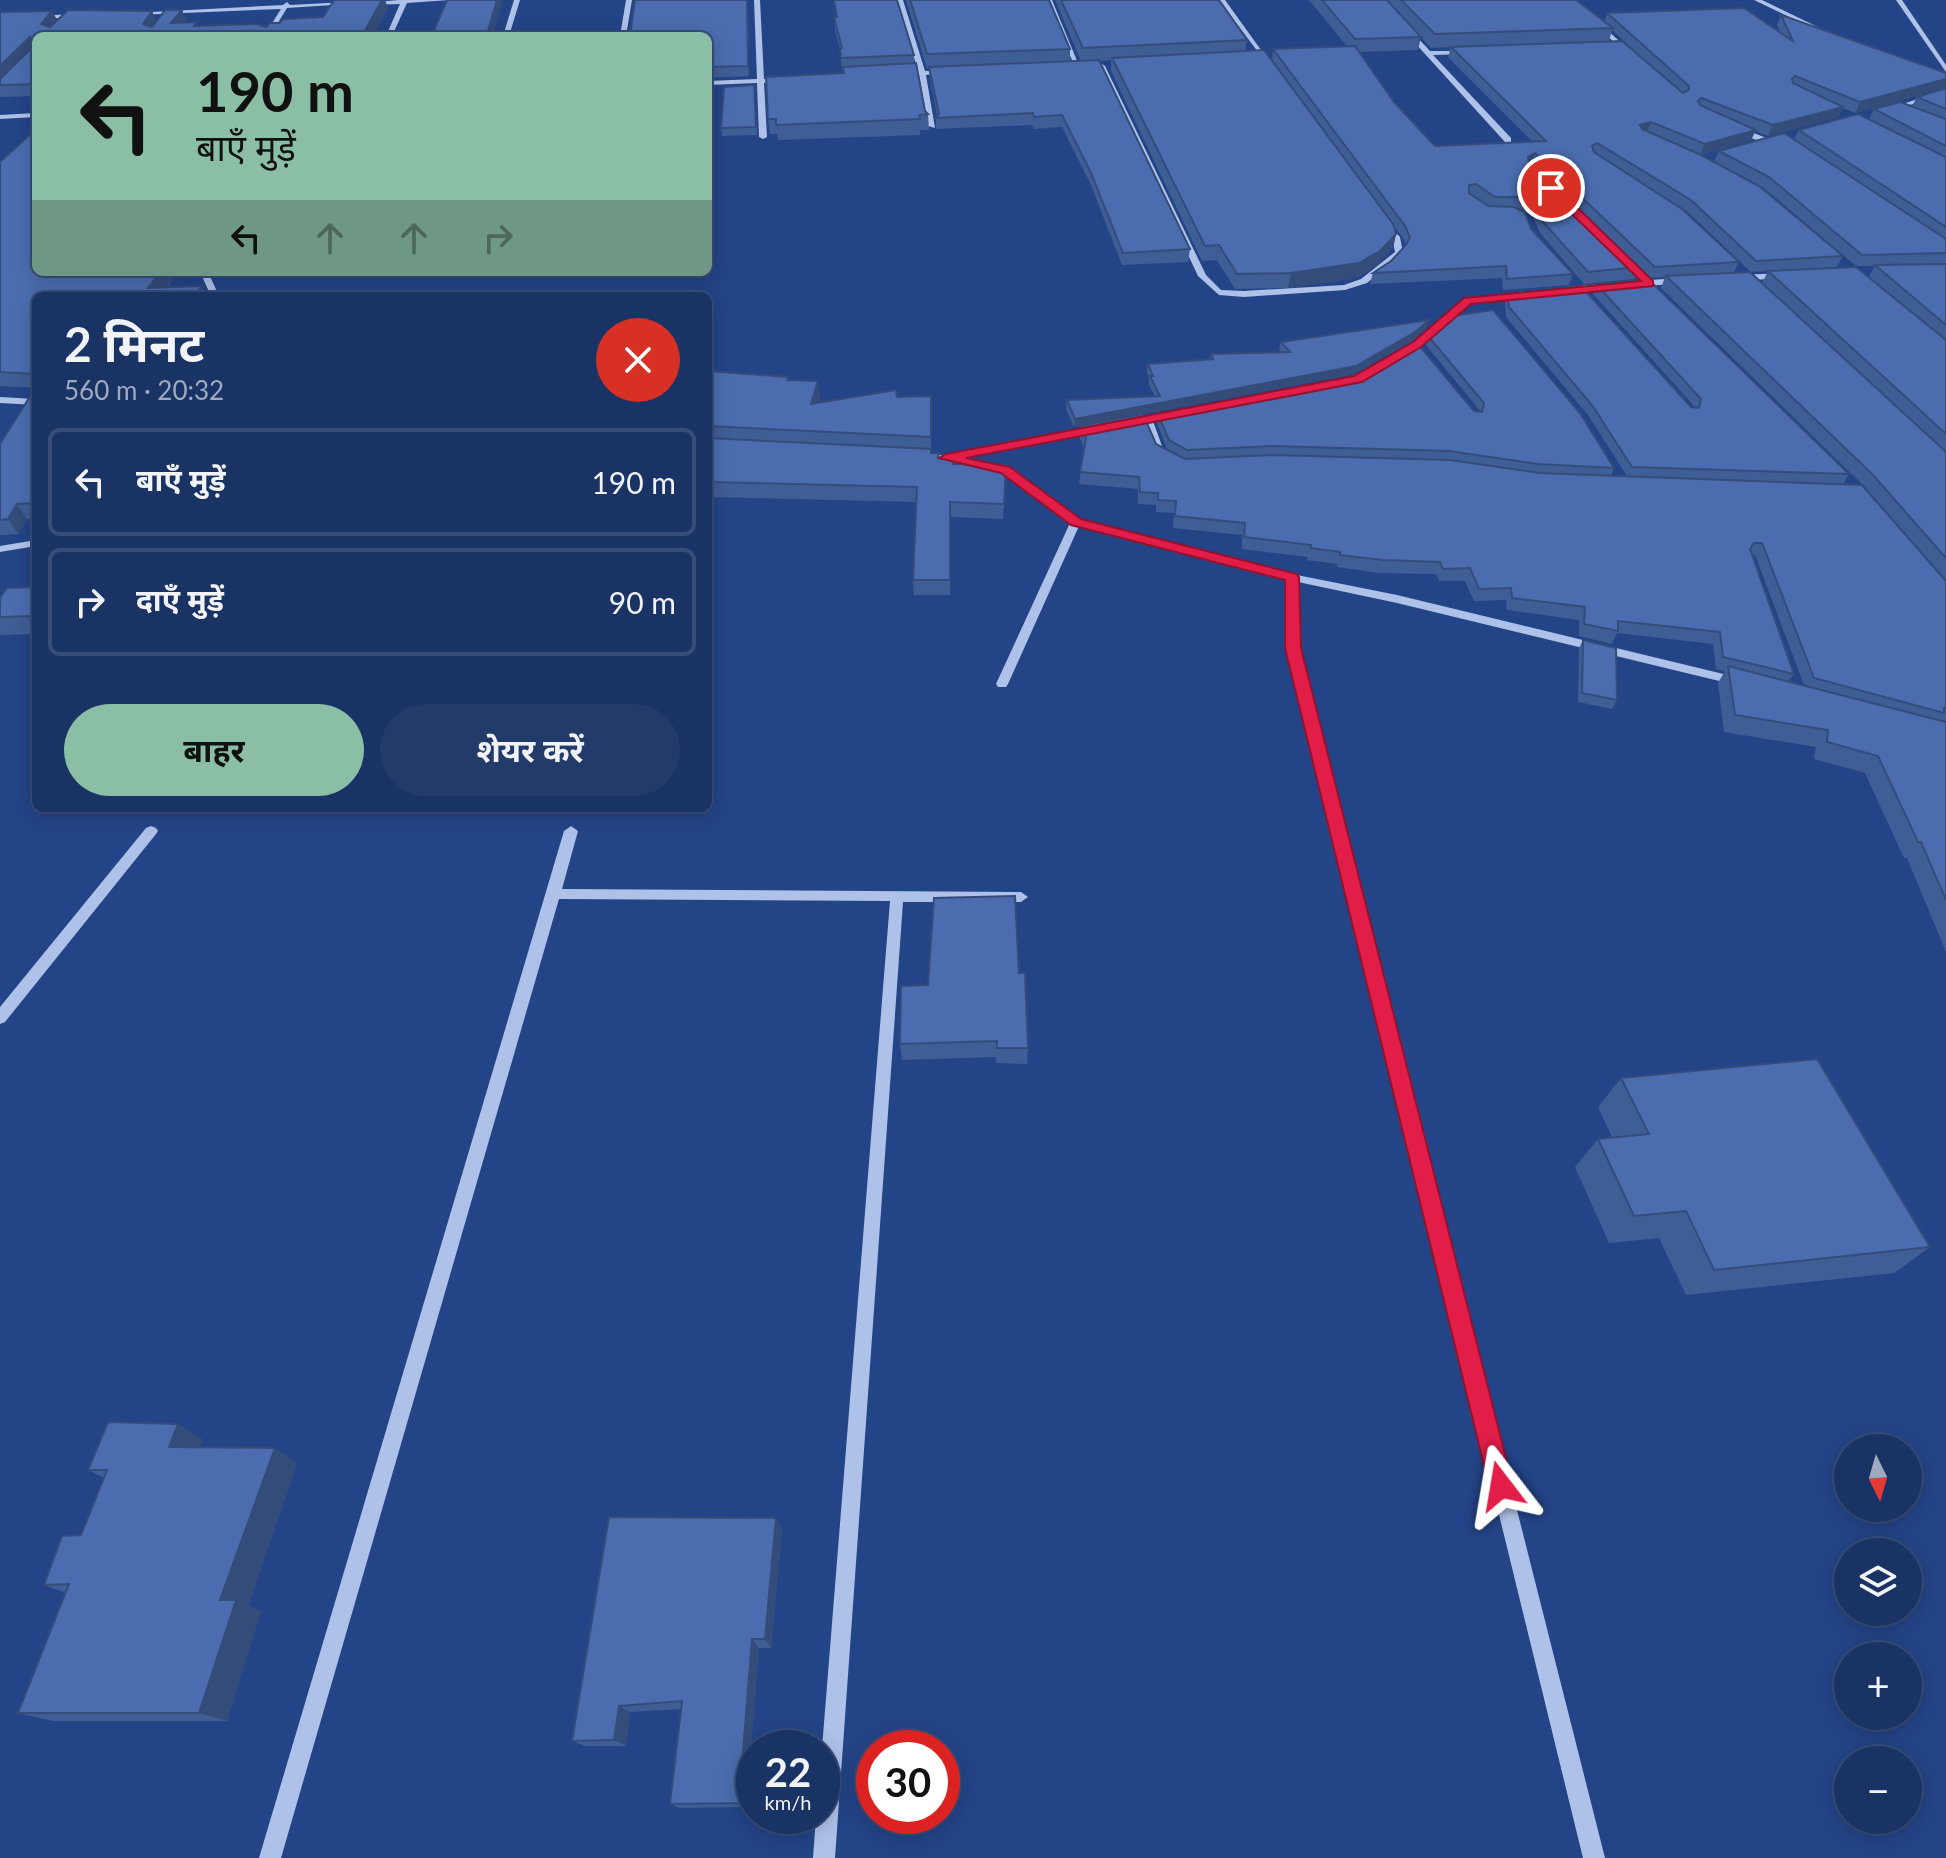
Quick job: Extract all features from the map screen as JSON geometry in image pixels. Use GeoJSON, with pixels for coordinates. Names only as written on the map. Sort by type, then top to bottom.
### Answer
{"type":"FeatureCollection","features":[{"type":"Feature","properties":{"kind":"street"},"geometry":{"type":"LineString","coordinates":[[130,12],[386,0]]}},
{"type":"Feature","properties":{"kind":"street"},"geometry":{"type":"LineString","coordinates":[[286,5],[447,0]]}},
{"type":"Feature","properties":{"kind":"street"},"geometry":{"type":"LineString","coordinates":[[507,32],[517,0]]}},
{"type":"Feature","properties":{"kind":"street"},"geometry":{"type":"LineString","coordinates":[[624,32],[629,0]]}},
{"type":"Feature","properties":{"kind":"street"},"geometry":{"type":"LineString","coordinates":[[757,0],[763,137]]}},
{"type":"Feature","properties":{"kind":"street"},"geometry":{"type":"LineString","coordinates":[[900,0],[922,73],[932,126]]}},
{"type":"Feature","properties":{"kind":"street"},"geometry":{"type":"LineString","coordinates":[[1049,0],[1078,67]]}},
{"type":"Feature","properties":{"kind":"street"},"geometry":{"type":"LineString","coordinates":[[1222,0],[1272,68]]}},
{"type":"Feature","properties":{"kind":"street"},"geometry":{"type":"LineString","coordinates":[[1379,0],[1508,140]]}},
{"type":"Feature","properties":{"kind":"street"},"geometry":{"type":"LineString","coordinates":[[1571,0],[1641,64]]}},
{"type":"Feature","properties":{"kind":"street"},"geometry":{"type":"LineString","coordinates":[[1757,0],[1842,40]]}},
{"type":"Feature","properties":{"kind":"street"},"geometry":{"type":"LineString","coordinates":[[1899,0],[1946,72]]}},
{"type":"Feature","properties":{"kind":"street"},"geometry":{"type":"LineString","coordinates":[[391,32],[405,1]]}},
{"type":"Feature","properties":{"kind":"street"},"geometry":{"type":"LineString","coordinates":[[269,32],[286,5]]}},
{"type":"Feature","properties":{"kind":"street"},"geometry":{"type":"LineString","coordinates":[[163,24],[172,10]]}},
{"type":"Feature","properties":{"kind":"street"},"geometry":{"type":"LineString","coordinates":[[63,26],[73,14]]}},
{"type":"Feature","properties":{"kind":"street"},"geometry":{"type":"LineString","coordinates":[[0,17],[87,14]]}},
{"type":"Feature","properties":{"kind":"street"},"geometry":{"type":"LineString","coordinates":[[1605,46],[1621,46]]}},
{"type":"Feature","properties":{"kind":"street"},"geometry":{"type":"LineString","coordinates":[[1430,53],[1478,52]]}},
{"type":"Feature","properties":{"kind":"street"},"geometry":{"type":"LineString","coordinates":[[1251,59],[1266,58]]}},
{"type":"Feature","properties":{"kind":"street"},"geometry":{"type":"LineString","coordinates":[[1102,66],[1202,276],[1219,292],[1303,291],[1356,285],[1399,253],[1396,237],[1378,215]]}},
{"type":"Feature","properties":{"kind":"street"},"geometry":{"type":"LineString","coordinates":[[1062,68],[1117,66]]}},
{"type":"Feature","properties":{"kind":"street"},"geometry":{"type":"LineString","coordinates":[[1931,70],[1946,72]]}},
{"type":"Feature","properties":{"kind":"street"},"geometry":{"type":"LineString","coordinates":[[907,74],[953,72]]}},
{"type":"Feature","properties":{"kind":"street"},"geometry":{"type":"LineString","coordinates":[[712,83],[790,79]]}},
{"type":"Feature","properties":{"kind":"street"},"geometry":{"type":"LineString","coordinates":[[1883,111],[1946,92]]}},
{"type":"Feature","properties":{"kind":"street"},"geometry":{"type":"LineString","coordinates":[[1896,107],[1908,111]]}},
{"type":"Feature","properties":{"kind":"street"},"geometry":{"type":"LineString","coordinates":[[0,117],[32,115]]}},
{"type":"Feature","properties":{"kind":"street"},"geometry":{"type":"LineString","coordinates":[[1726,123],[1766,141]]}},
{"type":"Feature","properties":{"kind":"street"},"geometry":{"type":"LineString","coordinates":[[1753,145],[1780,137]]}},
{"type":"Feature","properties":{"kind":"street"},"geometry":{"type":"LineString","coordinates":[[1739,267],[1761,288]]}},
{"type":"Feature","properties":{"kind":"street"},"geometry":{"type":"LineString","coordinates":[[1639,273],[1661,294]]}},
{"type":"Feature","properties":{"kind":"street"},"geometry":{"type":"LineString","coordinates":[[1721,279],[1794,275]]}},
{"type":"Feature","properties":{"kind":"street"},"geometry":{"type":"LineString","coordinates":[[1572,278],[1591,300]]}},
{"type":"Feature","properties":{"kind":"street"},"geometry":{"type":"LineString","coordinates":[[1553,291],[1692,281]]}},
{"type":"Feature","properties":{"kind":"street"},"geometry":{"type":"LineString","coordinates":[[1393,358],[1417,345],[1468,301],[1538,293]]}},
{"type":"Feature","properties":{"kind":"street"},"geometry":{"type":"LineString","coordinates":[[1481,298],[1491,310]]}},
{"type":"Feature","properties":{"kind":"street"},"geometry":{"type":"LineString","coordinates":[[1417,345],[1427,356]]}},
{"type":"Feature","properties":{"kind":"street"},"geometry":{"type":"LineString","coordinates":[[0,400],[32,402]]}},
{"type":"Feature","properties":{"kind":"street"},"geometry":{"type":"LineString","coordinates":[[1124,422],[1193,411]]}},
{"type":"Feature","properties":{"kind":"street"},"geometry":{"type":"LineString","coordinates":[[1147,419],[1161,453],[1183,465]]}},
{"type":"Feature","properties":{"kind":"street"},"geometry":{"type":"LineString","coordinates":[[946,458],[1109,425]]}},
{"type":"Feature","properties":{"kind":"street"},"geometry":{"type":"LineString","coordinates":[[914,457],[946,458],[1005,470],[1076,522],[1292,577],[1397,599],[1753,685]]}},
{"type":"Feature","properties":{"kind":"street"},"geometry":{"type":"LineString","coordinates":[[1002,684],[1076,522]]}},
{"type":"Feature","properties":{"kind":"street"},"geometry":{"type":"LineString","coordinates":[[0,549],[32,544]]}},
{"type":"Feature","properties":{"kind":"street"},"geometry":{"type":"LineString","coordinates":[[1292,577],[1293,648],[1594,1858]]}},
{"type":"Feature","properties":{"kind":"street"},"geometry":{"type":"LineString","coordinates":[[0,1018],[151,831]]}},
{"type":"Feature","properties":{"kind":"street"},"geometry":{"type":"LineString","coordinates":[[270,1858],[571,831]]}},
{"type":"Feature","properties":{"kind":"street"},"geometry":{"type":"LineString","coordinates":[[554,894],[1021,897]]}},
{"type":"Feature","properties":{"kind":"street"},"geometry":{"type":"LineString","coordinates":[[824,1858],[897,896]]}},
{"type":"Feature","properties":{"kind":"building"},"geometry":{"type":"Polygon","coordinates":[[[334,0],[382,0],[364,32],[32,32],[32,48],[30,37],[0,66],[0,12],[52,11],[41,24],[50,27],[68,10],[152,11],[143,24],[152,27],[165,10],[182,10],[171,23],[197,22],[194,26],[257,24],[266,27],[283,19],[323,17],[334,0]]]}},
{"type":"Feature","properties":{"kind":"building"},"geometry":{"type":"Polygon","coordinates":[[[447,0],[497,0],[488,32],[433,32],[447,0]]]}},
{"type":"Feature","properties":{"kind":"building"},"geometry":{"type":"Polygon","coordinates":[[[635,0],[747,0],[748,66],[712,67],[712,32],[631,32],[635,0]]]}},
{"type":"Feature","properties":{"kind":"building"},"geometry":{"type":"Polygon","coordinates":[[[834,0],[897,0],[914,55],[841,58],[834,0]]]}},
{"type":"Feature","properties":{"kind":"building"},"geometry":{"type":"Polygon","coordinates":[[[910,0],[1049,0],[1070,49],[927,54],[910,0]]]}},
{"type":"Feature","properties":{"kind":"building"},"geometry":{"type":"Polygon","coordinates":[[[1061,0],[1219,0],[1247,40],[1083,48],[1061,0]]]}},
{"type":"Feature","properties":{"kind":"building"},"geometry":{"type":"Polygon","coordinates":[[[1322,0],[1387,0],[1421,37],[1355,39],[1322,0]]]}},
{"type":"Feature","properties":{"kind":"building"},"geometry":{"type":"Polygon","coordinates":[[[1401,0],[1576,0],[1613,28],[1435,34],[1401,0]]]}},
{"type":"Feature","properties":{"kind":"building"},"geometry":{"type":"Polygon","coordinates":[[[1744,8],[1793,41],[1781,15],[1946,73],[1946,79],[1860,102],[1795,76],[1793,83],[1843,107],[1773,125],[1701,98],[1698,101],[1700,105],[1756,130],[1705,144],[1651,122],[1640,125],[1642,129],[1699,154],[1759,186],[1843,256],[1756,261],[1691,200],[1597,143],[1592,146],[1594,152],[1682,209],[1739,262],[1655,267],[1535,153],[1528,157],[1529,162],[1639,267],[1588,272],[1543,222],[1536,204],[1517,197],[1495,197],[1476,184],[1469,185],[1469,193],[1488,206],[1514,207],[1525,212],[1531,229],[1573,274],[1507,279],[1506,266],[1373,273],[1391,261],[1410,237],[1405,226],[1273,49],[1355,46],[1394,102],[1435,146],[1546,141],[1451,47],[1622,41],[1683,93],[1689,90],[1689,86],[1607,13],[1744,8]]]}},
{"type":"Feature","properties":{"kind":"building"},"geometry":{"type":"Polygon","coordinates":[[[32,48],[32,84],[0,85],[0,79],[32,48]]]}},
{"type":"Feature","properties":{"kind":"building"},"geometry":{"type":"Polygon","coordinates":[[[1264,50],[1393,224],[1396,234],[1380,251],[1359,263],[1291,273],[1237,274],[1219,245],[1205,246],[1112,58],[1264,50]]]}},
{"type":"Feature","properties":{"kind":"building"},"geometry":{"type":"Polygon","coordinates":[[[1099,60],[1190,249],[1123,253],[1091,173],[1062,115],[1034,117],[1033,113],[936,118],[939,114],[929,67],[1099,60]]]}},
{"type":"Feature","properties":{"kind":"building"},"geometry":{"type":"Polygon","coordinates":[[[916,63],[928,114],[919,115],[920,119],[776,125],[776,119],[768,119],[766,77],[844,73],[843,67],[916,63]]]}},
{"type":"Feature","properties":{"kind":"building"},"geometry":{"type":"Polygon","coordinates":[[[754,85],[756,127],[721,128],[724,87],[754,85]]]}},
{"type":"Feature","properties":{"kind":"building"},"geometry":{"type":"Polygon","coordinates":[[[1946,88],[1946,109],[1917,97],[1946,88]]]}},
{"type":"Feature","properties":{"kind":"building"},"geometry":{"type":"Polygon","coordinates":[[[1900,102],[1946,119],[1946,146],[1874,109],[1900,102]]]}},
{"type":"Feature","properties":{"kind":"building"},"geometry":{"type":"Polygon","coordinates":[[[1858,114],[1946,157],[1946,227],[1799,130],[1858,114]]]}},
{"type":"Feature","properties":{"kind":"building"},"geometry":{"type":"Polygon","coordinates":[[[32,133],[32,276],[158,276],[148,288],[201,286],[197,292],[32,292],[32,374],[0,372],[0,162],[32,133]]]}},
{"type":"Feature","properties":{"kind":"building"},"geometry":{"type":"Polygon","coordinates":[[[1784,133],[1946,239],[1946,253],[1862,255],[1769,177],[1719,151],[1784,133]]]}},
{"type":"Feature","properties":{"kind":"building"},"geometry":{"type":"Polygon","coordinates":[[[1946,264],[1946,325],[1875,265],[1946,264]]]}},
{"type":"Feature","properties":{"kind":"building"},"geometry":{"type":"Polygon","coordinates":[[[1856,267],[1946,340],[1946,434],[1768,271],[1856,267]]]}},
{"type":"Feature","properties":{"kind":"building"},"geometry":{"type":"Polygon","coordinates":[[[1750,272],[1946,452],[1946,558],[1873,475],[1666,276],[1750,272]]]}},
{"type":"Feature","properties":{"kind":"building"},"geometry":{"type":"Polygon","coordinates":[[[1648,279],[1849,474],[1632,467],[1592,405],[1509,307],[1508,294],[1581,286],[1691,407],[1699,408],[1701,399],[1597,285],[1648,279]]]}},
{"type":"Feature","properties":{"kind":"building"},"geometry":{"type":"Polygon","coordinates":[[[1493,310],[1580,413],[1614,468],[1538,464],[1449,451],[1273,446],[1187,450],[1169,440],[1158,414],[1364,375],[1418,344],[1474,411],[1482,412],[1484,403],[1429,337],[1452,316],[1493,310]]]}},
{"type":"Feature","properties":{"kind":"building"},"geometry":{"type":"Polygon","coordinates":[[[1429,320],[1415,332],[1356,366],[1075,419],[1067,400],[1160,396],[1148,364],[1213,359],[1211,354],[1290,352],[1281,342],[1429,320]]]}},
{"type":"Feature","properties":{"kind":"building"},"geometry":{"type":"Polygon","coordinates":[[[712,371],[818,381],[811,404],[896,390],[897,397],[931,396],[931,437],[712,426],[712,371]]]}},
{"type":"Feature","properties":{"kind":"building"},"geometry":{"type":"Polygon","coordinates":[[[32,393],[32,503],[17,504],[8,519],[0,520],[0,444],[32,393]]]}},
{"type":"Feature","properties":{"kind":"building"},"geometry":{"type":"Polygon","coordinates":[[[1143,414],[1156,444],[1185,459],[1273,455],[1450,460],[1539,473],[1862,485],[1946,581],[1946,708],[1944,713],[1814,678],[1762,543],[1754,543],[1750,549],[1794,674],[1723,657],[1720,632],[1618,621],[1618,631],[1584,624],[1585,607],[1512,598],[1511,588],[1479,589],[1470,568],[1443,569],[1440,562],[1340,555],[1340,552],[1310,548],[1311,545],[1244,537],[1245,523],[1175,516],[1176,501],[1158,500],[1158,493],[1140,492],[1139,477],[1080,472],[1086,438],[1080,426],[1143,414]]]}},
{"type":"Feature","properties":{"kind":"building"},"geometry":{"type":"Polygon","coordinates":[[[712,438],[931,449],[931,453],[939,453],[938,458],[953,459],[953,464],[1006,465],[1004,504],[950,502],[950,580],[913,580],[917,487],[712,482],[712,438]]]}},
{"type":"Feature","properties":{"kind":"building"},"geometry":{"type":"Polygon","coordinates":[[[32,587],[32,616],[0,617],[0,598],[7,588],[32,587]]]}},
{"type":"Feature","properties":{"kind":"building"},"geometry":{"type":"Polygon","coordinates":[[[1583,640],[1616,648],[1617,700],[1582,693],[1583,640]]]}},
{"type":"Feature","properties":{"kind":"building"},"geometry":{"type":"Polygon","coordinates":[[[1728,666],[1946,722],[1946,900],[1878,756],[1827,742],[1828,730],[1735,715],[1728,666]]]}},
{"type":"Feature","properties":{"kind":"building"},"geometry":{"type":"Polygon","coordinates":[[[1015,896],[1019,973],[1025,973],[1028,1048],[997,1048],[997,1041],[900,1044],[901,986],[928,985],[934,898],[1015,896]]]}},
{"type":"Feature","properties":{"kind":"building"},"geometry":{"type":"Polygon","coordinates":[[[1817,1059],[1930,1247],[1714,1270],[1686,1211],[1634,1216],[1598,1139],[1649,1134],[1621,1078],[1817,1059]]]}},
{"type":"Feature","properties":{"kind":"building"},"geometry":{"type":"Polygon","coordinates":[[[108,1422],[178,1424],[169,1447],[275,1448],[220,1600],[236,1600],[199,1713],[18,1713],[69,1584],[44,1585],[62,1536],[81,1535],[107,1470],[88,1470],[108,1422]]]}},
{"type":"Feature","properties":{"kind":"building"},"geometry":{"type":"Polygon","coordinates":[[[609,1517],[776,1518],[765,1639],[752,1639],[745,1730],[736,1730],[736,1803],[670,1804],[682,1701],[619,1706],[614,1740],[572,1741],[609,1517]]]}},
{"type":"Feature","properties":{"kind":"route"},"geometry":{"type":"LineString","coordinates":[[1501,1486],[1293,648],[1292,577],[1076,522],[1005,470],[946,458],[1358,379],[1417,345],[1468,301],[1650,283],[1551,188]]}}]}
